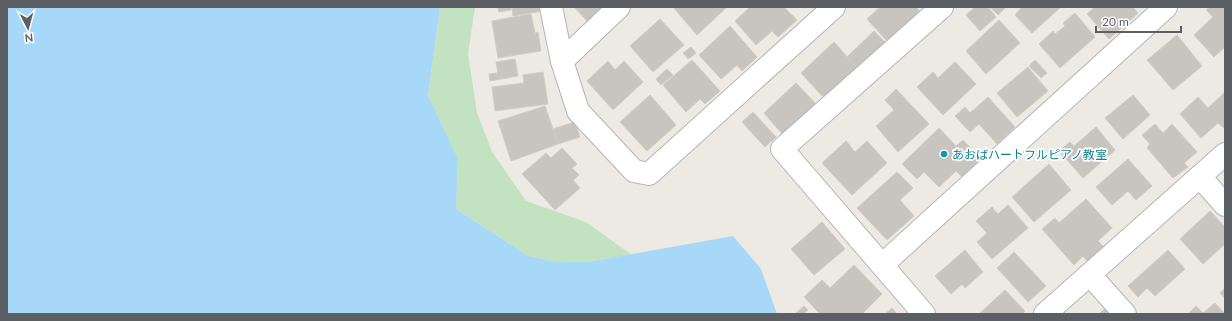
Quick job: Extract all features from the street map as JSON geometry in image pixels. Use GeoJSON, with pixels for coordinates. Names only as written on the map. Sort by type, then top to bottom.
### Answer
{"type":"FeatureCollection","features":[{"type":"Feature","properties":{"kind":"street"},"geometry":{"type":"LineString","coordinates":[[551,7],[562,61],[578,111],[634,171],[649,174],[834,7]]}},
{"type":"Feature","properties":{"kind":"street"},"geometry":{"type":"LineString","coordinates":[[562,61],[619,7]]}},
{"type":"Feature","properties":{"kind":"street"},"geometry":{"type":"LineString","coordinates":[[924,314],[782,149],[942,7]]}},
{"type":"Feature","properties":{"kind":"street"},"geometry":{"type":"LineString","coordinates":[[882,265],[1166,7]]}},
{"type":"Feature","properties":{"kind":"street"},"geometry":{"type":"LineString","coordinates":[[1045,314],[1225,154]]}},
{"type":"Feature","properties":{"kind":"street"},"geometry":{"type":"LineString","coordinates":[[1200,176],[1225,205]]}},
{"type":"Feature","properties":{"kind":"street"},"geometry":{"type":"LineString","coordinates":[[1090,275],[1125,314]]}},
{"type":"Feature","properties":{"kind":"green space"},"geometry":{"type":"Polygon","coordinates":[[[440,7],[475,7],[468,54],[477,113],[492,152],[526,201],[586,222],[632,255],[588,262],[551,261],[528,256],[456,209],[458,159],[428,97],[440,7]]]}},
{"type":"Feature","properties":{"kind":"water"},"geometry":{"type":"Polygon","coordinates":[[[7,7],[440,7],[428,96],[458,159],[456,209],[528,256],[551,261],[588,262],[733,236],[761,269],[777,314],[7,314],[7,7]]]}},
{"type":"Feature","properties":{"kind":"building"},"geometry":{"type":"Polygon","coordinates":[[[498,7],[511,7],[511,10],[499,12],[498,7]]]}},
{"type":"Feature","properties":{"kind":"building"},"geometry":{"type":"Polygon","coordinates":[[[512,7],[541,7],[542,11],[513,16],[512,7]]]}},
{"type":"Feature","properties":{"kind":"building"},"geometry":{"type":"Polygon","coordinates":[[[574,7],[605,7],[588,22],[574,7]]]}},
{"type":"Feature","properties":{"kind":"building"},"geometry":{"type":"Polygon","coordinates":[[[727,7],[697,35],[674,8],[727,7]]]}},
{"type":"Feature","properties":{"kind":"building"},"geometry":{"type":"Polygon","coordinates":[[[750,7],[784,7],[797,20],[778,37],[772,31],[756,45],[735,21],[750,7]]]}},
{"type":"Feature","properties":{"kind":"building"},"geometry":{"type":"Polygon","coordinates":[[[880,7],[916,7],[920,12],[887,41],[867,19],[880,7]]]}},
{"type":"Feature","properties":{"kind":"building"},"geometry":{"type":"Polygon","coordinates":[[[975,7],[988,7],[996,17],[980,31],[966,15],[975,7]]]}},
{"type":"Feature","properties":{"kind":"building"},"geometry":{"type":"Polygon","coordinates":[[[990,7],[1006,7],[998,15],[990,7]]]}},
{"type":"Feature","properties":{"kind":"building"},"geometry":{"type":"Polygon","coordinates":[[[1022,7],[1061,7],[1032,33],[1015,15],[1022,7]]]}},
{"type":"Feature","properties":{"kind":"building"},"geometry":{"type":"Polygon","coordinates":[[[1095,7],[1133,7],[1138,13],[1109,39],[1087,14],[1095,7]]]}},
{"type":"Feature","properties":{"kind":"building"},"geometry":{"type":"Polygon","coordinates":[[[1210,7],[1225,8],[1225,47],[1214,57],[1194,35],[1213,17],[1206,10],[1210,7]]]}},
{"type":"Feature","properties":{"kind":"building"},"geometry":{"type":"Polygon","coordinates":[[[1075,13],[1095,37],[1060,68],[1039,44],[1053,31],[1055,34],[1065,26],[1063,23],[1075,13]]]}},
{"type":"Feature","properties":{"kind":"building"},"geometry":{"type":"Polygon","coordinates":[[[531,14],[535,33],[538,32],[541,51],[498,58],[492,21],[531,14]]]}},
{"type":"Feature","properties":{"kind":"building"},"geometry":{"type":"Polygon","coordinates":[[[660,19],[684,45],[653,72],[630,46],[660,19]]]}},
{"type":"Feature","properties":{"kind":"building"},"geometry":{"type":"Polygon","coordinates":[[[999,20],[1020,43],[986,74],[966,51],[999,20]]]}},
{"type":"Feature","properties":{"kind":"building"},"geometry":{"type":"Polygon","coordinates":[[[730,26],[757,57],[742,71],[737,65],[721,79],[699,55],[730,26]]]}},
{"type":"Feature","properties":{"kind":"building"},"geometry":{"type":"Polygon","coordinates":[[[874,31],[890,47],[862,73],[847,57],[874,31]]]}},
{"type":"Feature","properties":{"kind":"building"},"geometry":{"type":"Polygon","coordinates":[[[1177,35],[1202,66],[1173,90],[1147,60],[1177,35]]]}},
{"type":"Feature","properties":{"kind":"building"},"geometry":{"type":"Polygon","coordinates":[[[834,42],[858,69],[825,99],[801,73],[834,42]]]}},
{"type":"Feature","properties":{"kind":"building"},"geometry":{"type":"Polygon","coordinates":[[[691,47],[696,53],[688,59],[683,53],[691,47]]]}},
{"type":"Feature","properties":{"kind":"building"},"geometry":{"type":"Polygon","coordinates":[[[515,59],[518,76],[490,81],[489,74],[498,73],[496,62],[515,59]]]}},
{"type":"Feature","properties":{"kind":"building"},"geometry":{"type":"Polygon","coordinates":[[[692,60],[720,91],[705,104],[700,99],[686,112],[663,85],[692,60]]]}},
{"type":"Feature","properties":{"kind":"building"},"geometry":{"type":"Polygon","coordinates":[[[1035,60],[1047,73],[1041,78],[1029,66],[1035,60]]]}},
{"type":"Feature","properties":{"kind":"building"},"geometry":{"type":"Polygon","coordinates":[[[608,61],[615,70],[624,61],[643,82],[613,110],[587,81],[608,61]]]}},
{"type":"Feature","properties":{"kind":"building"},"geometry":{"type":"Polygon","coordinates":[[[955,62],[976,84],[943,115],[917,87],[933,72],[938,78],[955,62]]]}},
{"type":"Feature","properties":{"kind":"building"},"geometry":{"type":"Polygon","coordinates":[[[1028,67],[1048,91],[1017,117],[997,93],[1028,67]]]}},
{"type":"Feature","properties":{"kind":"building"},"geometry":{"type":"Polygon","coordinates":[[[667,69],[673,75],[661,85],[656,79],[667,69]]]}},
{"type":"Feature","properties":{"kind":"building"},"geometry":{"type":"Polygon","coordinates":[[[543,72],[548,104],[495,111],[492,87],[524,83],[523,75],[543,72]]]}},
{"type":"Feature","properties":{"kind":"building"},"geometry":{"type":"Polygon","coordinates":[[[796,83],[817,105],[784,136],[764,113],[796,83]]]}},
{"type":"Feature","properties":{"kind":"building"},"geometry":{"type":"Polygon","coordinates":[[[896,89],[929,124],[898,152],[876,126],[894,110],[885,100],[896,89]]]}},
{"type":"Feature","properties":{"kind":"building"},"geometry":{"type":"Polygon","coordinates":[[[1225,92],[1225,129],[1218,123],[1201,138],[1180,114],[1198,97],[1208,108],[1225,92]]]}},
{"type":"Feature","properties":{"kind":"building"},"geometry":{"type":"Polygon","coordinates":[[[650,95],[676,125],[647,151],[620,122],[650,95]]]}},
{"type":"Feature","properties":{"kind":"building"},"geometry":{"type":"Polygon","coordinates":[[[1133,95],[1150,115],[1123,139],[1105,118],[1133,95]]]}},
{"type":"Feature","properties":{"kind":"building"},"geometry":{"type":"Polygon","coordinates":[[[988,97],[1015,127],[997,144],[979,124],[970,132],[955,116],[965,107],[970,113],[988,97]]]}},
{"type":"Feature","properties":{"kind":"building"},"geometry":{"type":"Polygon","coordinates":[[[545,106],[558,144],[511,161],[498,121],[545,106]]]}},
{"type":"Feature","properties":{"kind":"building"},"geometry":{"type":"Polygon","coordinates":[[[753,112],[776,137],[765,147],[742,122],[753,112]]]}},
{"type":"Feature","properties":{"kind":"building"},"geometry":{"type":"Polygon","coordinates":[[[575,122],[580,137],[558,144],[553,129],[575,122]]]}},
{"type":"Feature","properties":{"kind":"building"},"geometry":{"type":"Polygon","coordinates":[[[1155,124],[1163,133],[1172,124],[1197,152],[1184,163],[1188,167],[1173,178],[1147,148],[1150,144],[1142,135],[1155,124]]]}},
{"type":"Feature","properties":{"kind":"building"},"geometry":{"type":"Polygon","coordinates":[[[1096,127],[1115,150],[1083,178],[1059,151],[1070,142],[1074,146],[1096,127]]]}},
{"type":"Feature","properties":{"kind":"building","name":"あおばハートフルピアノ教室"},"geometry":{"type":"Polygon","coordinates":[[[939,128],[956,146],[963,140],[985,163],[966,181],[956,171],[939,187],[924,172],[917,179],[902,164],[939,128]]]}},
{"type":"Feature","properties":{"kind":"building"},"geometry":{"type":"Polygon","coordinates":[[[846,141],[855,152],[867,141],[887,163],[852,195],[822,163],[846,141]]]}},
{"type":"Feature","properties":{"kind":"building"},"geometry":{"type":"Polygon","coordinates":[[[562,148],[577,164],[572,168],[579,175],[573,180],[580,188],[555,210],[522,174],[546,153],[551,158],[562,148]]]}},
{"type":"Feature","properties":{"kind":"building"},"geometry":{"type":"Polygon","coordinates":[[[1128,159],[1152,186],[1136,200],[1128,191],[1112,205],[1096,187],[1128,159]]]}},
{"type":"Feature","properties":{"kind":"building"},"geometry":{"type":"Polygon","coordinates":[[[1049,164],[1071,190],[1034,222],[1012,197],[1049,164]]]}},
{"type":"Feature","properties":{"kind":"building"},"geometry":{"type":"Polygon","coordinates":[[[897,172],[913,188],[900,200],[914,216],[887,240],[857,208],[897,172]]]}},
{"type":"Feature","properties":{"kind":"building"},"geometry":{"type":"Polygon","coordinates":[[[1086,199],[1112,228],[1098,241],[1107,250],[1090,265],[1083,256],[1074,265],[1042,229],[1055,218],[1059,223],[1086,199]]]}},
{"type":"Feature","properties":{"kind":"building"},"geometry":{"type":"Polygon","coordinates":[[[1008,205],[1028,228],[992,259],[977,242],[987,233],[976,221],[992,207],[998,214],[1008,205]]]}},
{"type":"Feature","properties":{"kind":"building"},"geometry":{"type":"Polygon","coordinates":[[[1210,211],[1225,227],[1225,244],[1203,264],[1180,239],[1210,211]]]}},
{"type":"Feature","properties":{"kind":"building"},"geometry":{"type":"Polygon","coordinates":[[[822,222],[845,249],[814,275],[791,249],[822,222]]]}},
{"type":"Feature","properties":{"kind":"building"},"geometry":{"type":"Polygon","coordinates":[[[965,250],[983,272],[965,288],[962,284],[951,294],[935,276],[965,250]]]}},
{"type":"Feature","properties":{"kind":"building"},"geometry":{"type":"Polygon","coordinates":[[[1168,250],[1185,269],[1155,296],[1147,288],[1138,297],[1128,286],[1168,250]]]}},
{"type":"Feature","properties":{"kind":"building"},"geometry":{"type":"Polygon","coordinates":[[[1014,252],[1046,286],[1028,302],[997,268],[1014,252]]]}},
{"type":"Feature","properties":{"kind":"building"},"geometry":{"type":"Polygon","coordinates":[[[854,265],[882,294],[862,314],[820,314],[804,297],[822,280],[830,288],[854,265]]]}},
{"type":"Feature","properties":{"kind":"building"},"geometry":{"type":"Polygon","coordinates":[[[1225,288],[1225,298],[1220,293],[1225,288]]]}},
{"type":"Feature","properties":{"kind":"building"},"geometry":{"type":"Polygon","coordinates":[[[1005,290],[1025,311],[1022,314],[979,314],[1005,290]]]}},
{"type":"Feature","properties":{"kind":"building"},"geometry":{"type":"Polygon","coordinates":[[[1215,303],[1225,314],[1188,314],[1196,306],[1203,313],[1215,303]]]}},
{"type":"Feature","properties":{"kind":"building"},"geometry":{"type":"Polygon","coordinates":[[[1109,305],[1117,314],[1099,314],[1109,305]]]}},
{"type":"Feature","properties":{"kind":"building"},"geometry":{"type":"Polygon","coordinates":[[[804,306],[808,310],[803,314],[796,313],[804,306]]]}},
{"type":"Feature","properties":{"kind":"building"},"geometry":{"type":"Polygon","coordinates":[[[892,308],[897,314],[885,314],[892,308]]]}},
{"type":"Feature","properties":{"kind":"place","name":"あおばハートフルピアノ教室"},"geometry":{"type":"Point","coordinates":[944,154]}}]}
